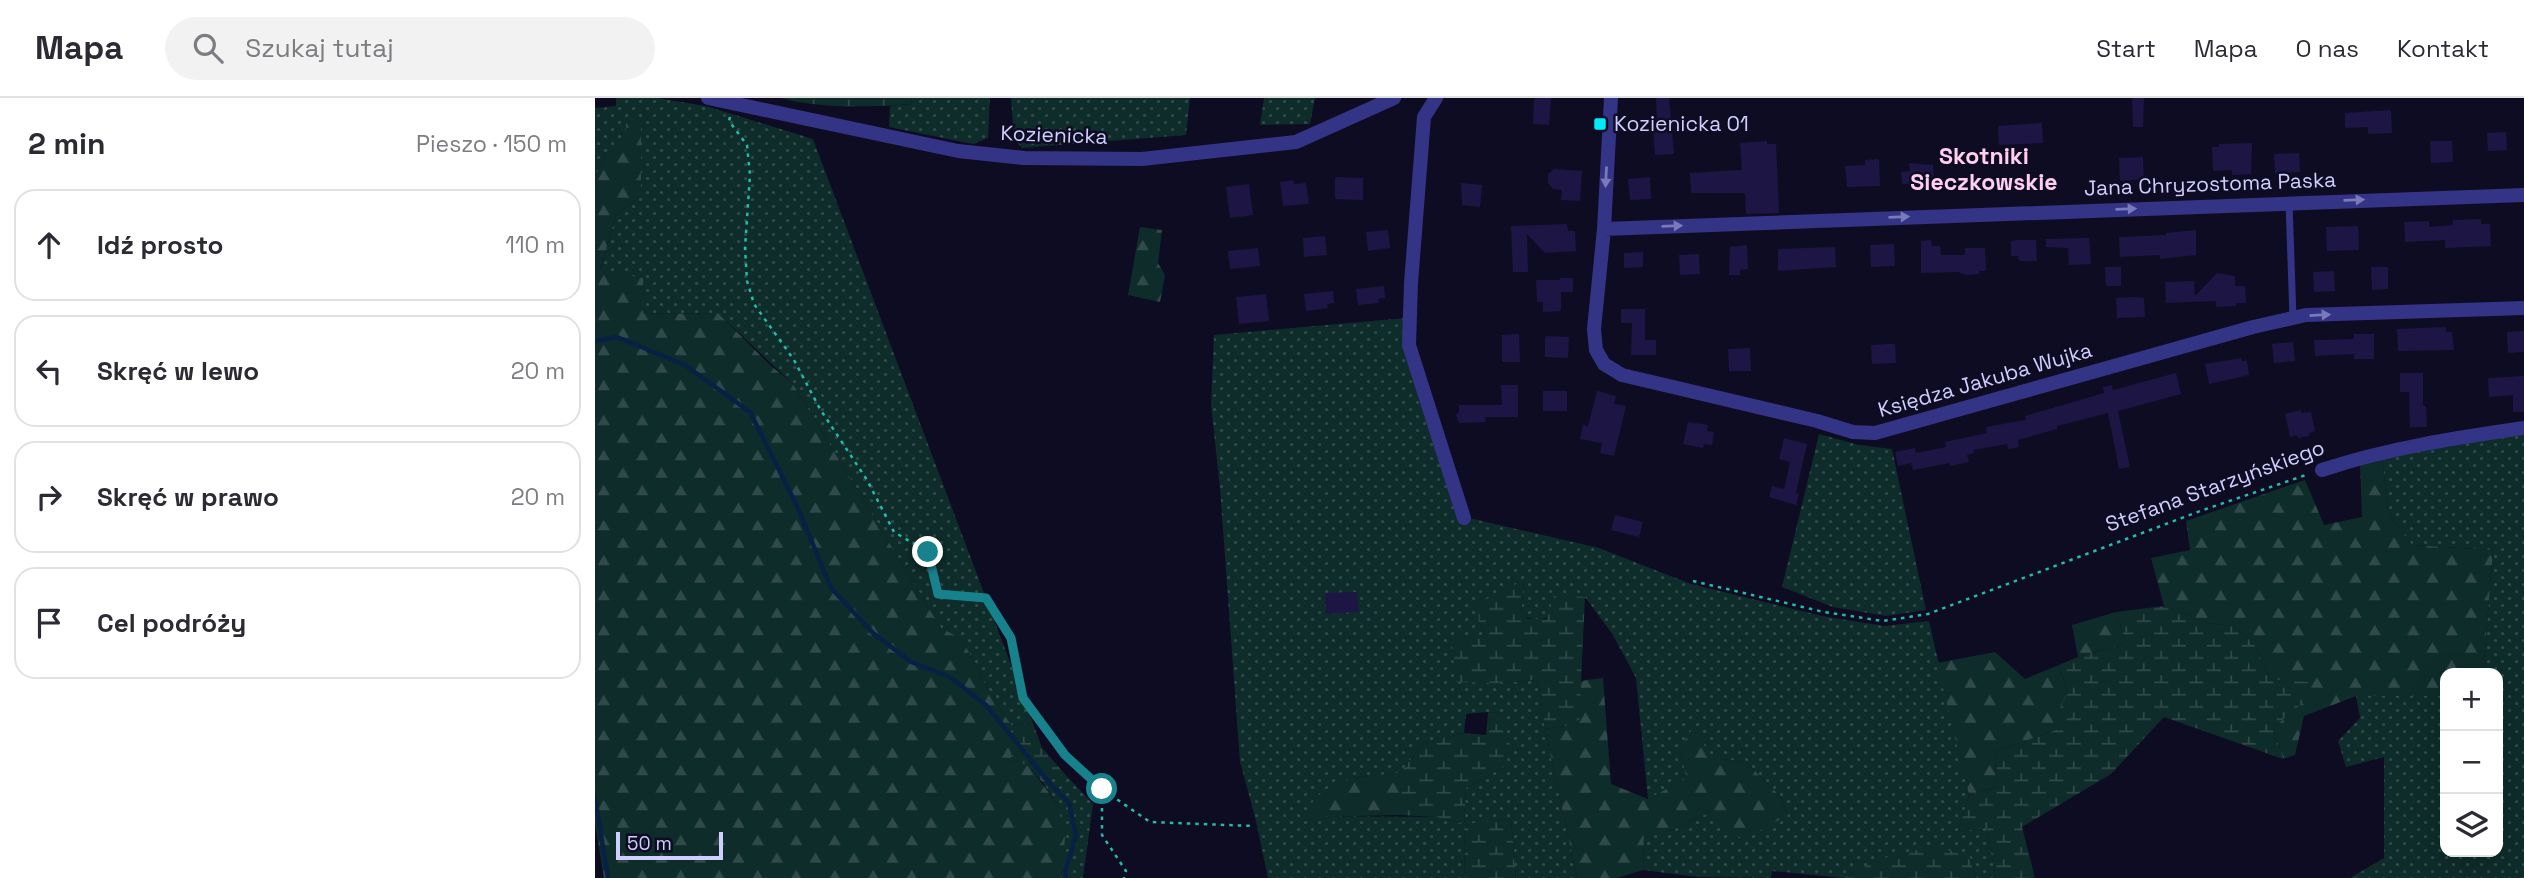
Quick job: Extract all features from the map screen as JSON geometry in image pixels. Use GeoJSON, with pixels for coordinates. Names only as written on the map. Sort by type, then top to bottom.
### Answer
{"type":"FeatureCollection","features":[{"type":"Feature","properties":{"kind":"street","name":"Kozienicka"},"geometry":{"type":"LineString","coordinates":[[709,98],[958,151],[1024,158],[1142,159],[1296,142],[1394,98]]}},
{"type":"Feature","properties":{"kind":"street"},"geometry":{"type":"LineString","coordinates":[[1436,98],[1424,117],[1409,339],[1464,518]]}},
{"type":"Feature","properties":{"kind":"street","name":"Księdza Jakuba Wujka"},"geometry":{"type":"LineString","coordinates":[[1611,98],[1604,229],[1594,329],[1596,350],[1604,364],[1622,374],[1853,432],[1875,433],[2293,318],[2373,312],[2524,308]]}},
{"type":"Feature","properties":{"kind":"street","name":"Jana Chryzostoma Paska"},"geometry":{"type":"LineString","coordinates":[[1604,229],[2524,195]]}},
{"type":"Feature","properties":{"kind":"street","name":"Stefana Starzyńskiego"},"geometry":{"type":"LineString","coordinates":[[2322,470],[2419,443],[2524,428]]}},
{"type":"Feature","properties":{"kind":"lane"},"geometry":{"type":"LineString","coordinates":[[2289,202],[2293,318]]}},
{"type":"Feature","properties":{"kind":"path"},"geometry":{"type":"LineString","coordinates":[[733,103],[730,121],[747,145],[749,215],[745,248],[747,281],[754,304],[795,360],[820,409],[867,480],[894,532],[928,552],[938,594],[986,598],[1011,638],[1023,698],[1065,755],[1102,789],[1150,822],[1253,826]]}},
{"type":"Feature","properties":{"kind":"path","name":"Stefana Starzyńskiego"},"geometry":{"type":"LineString","coordinates":[[1693,581],[1824,612],[1883,621],[1928,614],[2203,510],[2322,470]]}},
{"type":"Feature","properties":{"kind":"path"},"geometry":{"type":"LineString","coordinates":[[1102,789],[1103,835],[1126,871],[1124,878]]}},
{"type":"Feature","properties":{"kind":"green space"},"geometry":{"type":"Polygon","coordinates":[[[616,98],[657,98],[706,106],[813,139],[1033,723],[1011,725],[985,684],[962,639],[941,628],[793,384],[718,313],[644,314],[600,271],[616,215],[641,196],[641,119],[626,145],[605,154],[595,179],[595,108],[616,106],[616,98]]]}},
{"type":"Feature","properties":{"kind":"green space"},"geometry":{"type":"Polygon","coordinates":[[[781,98],[912,98],[911,104],[829,106],[781,98]]]}},
{"type":"Feature","properties":{"kind":"green space"},"geometry":{"type":"Polygon","coordinates":[[[912,98],[990,98],[988,138],[973,144],[889,127],[890,106],[911,104],[912,98]]]}},
{"type":"Feature","properties":{"kind":"green space"},"geometry":{"type":"Polygon","coordinates":[[[1011,98],[1190,98],[1186,135],[1022,148],[1014,139],[1011,98]]]}},
{"type":"Feature","properties":{"kind":"green space"},"geometry":{"type":"Polygon","coordinates":[[[1264,98],[1315,98],[1310,124],[1260,125],[1264,98]]]}},
{"type":"Feature","properties":{"kind":"green space"},"geometry":{"type":"Polygon","coordinates":[[[641,119],[641,196],[616,215],[600,270],[643,278],[644,314],[718,313],[793,384],[941,628],[962,639],[985,684],[1011,725],[1011,760],[1029,766],[1058,805],[1065,836],[1062,878],[604,878],[595,824],[595,179],[605,154],[625,145],[626,123],[641,119]]]}},
{"type":"Feature","properties":{"kind":"green space"},"geometry":{"type":"Polygon","coordinates":[[[1140,227],[1162,230],[1158,263],[1165,275],[1160,302],[1128,295],[1140,227]]]}},
{"type":"Feature","properties":{"kind":"green space"},"geometry":{"type":"Polygon","coordinates":[[[1406,318],[1469,518],[1599,548],[1691,584],[1822,616],[1884,626],[1929,621],[1969,795],[1958,832],[1986,827],[1996,878],[1976,878],[1969,854],[1879,859],[1844,878],[1772,871],[1771,878],[1697,877],[1643,870],[1644,832],[1668,832],[1712,811],[1788,815],[1781,797],[1746,762],[1714,758],[1679,749],[1688,778],[1648,799],[1636,678],[1613,635],[1585,597],[1546,618],[1521,615],[1524,581],[1479,622],[1487,637],[1456,681],[1497,683],[1538,680],[1545,729],[1577,878],[1516,878],[1511,819],[1464,825],[1465,878],[1268,878],[1240,762],[1220,488],[1211,405],[1214,335],[1406,318]],[[1501,713],[1466,714],[1464,733],[1423,743],[1400,773],[1351,778],[1310,816],[1436,817],[1464,824],[1466,788],[1502,768],[1501,713]]]}},
{"type":"Feature","properties":{"kind":"green space"},"geometry":{"type":"Polygon","coordinates":[[[1819,434],[1859,445],[1892,449],[1926,610],[1886,616],[1833,607],[1782,587],[1819,434]]]}},
{"type":"Feature","properties":{"kind":"green space"},"geometry":{"type":"Polygon","coordinates":[[[2524,434],[2524,878],[2350,878],[2384,858],[2384,757],[2346,767],[2338,741],[2360,718],[2356,696],[2440,696],[2440,857],[2503,857],[2503,668],[2483,668],[2493,550],[2412,545],[2388,513],[2382,455],[2524,434]]]}},
{"type":"Feature","properties":{"kind":"green space"},"geometry":{"type":"Polygon","coordinates":[[[2382,455],[2388,513],[2412,545],[2493,550],[2483,668],[2440,668],[2440,696],[2356,696],[2304,716],[2295,755],[2283,759],[2273,728],[2310,696],[2270,679],[2254,644],[2233,626],[2208,623],[2164,606],[2151,558],[2190,550],[2186,521],[2305,480],[2324,525],[2362,517],[2360,464],[2382,455]]]}},
{"type":"Feature","properties":{"kind":"green space"},"geometry":{"type":"Polygon","coordinates":[[[1524,580],[1521,614],[1528,619],[1547,619],[1554,595],[1585,597],[1579,724],[1545,729],[1538,680],[1456,682],[1451,638],[1487,637],[1479,622],[1477,604],[1524,580]]]}},
{"type":"Feature","properties":{"kind":"green space"},"geometry":{"type":"Polygon","coordinates":[[[2164,606],[2208,623],[2233,626],[2254,644],[2270,679],[2308,682],[2311,696],[2273,728],[2283,759],[2164,717],[2111,774],[2022,827],[2035,878],[1996,878],[1986,828],[1958,832],[1969,795],[1996,787],[1995,752],[2059,729],[2056,715],[2068,693],[2059,665],[2126,643],[2116,612],[2164,606]]]}},
{"type":"Feature","properties":{"kind":"green space"},"geometry":{"type":"Polygon","coordinates":[[[2116,612],[2126,643],[2078,657],[2072,625],[2116,612]]]}},
{"type":"Feature","properties":{"kind":"green space"},"geometry":{"type":"Polygon","coordinates":[[[1995,652],[2025,679],[2059,665],[2068,693],[2057,715],[2059,729],[1995,752],[1996,787],[1969,795],[1937,663],[1995,652]]]}},
{"type":"Feature","properties":{"kind":"green space"},"geometry":{"type":"Polygon","coordinates":[[[1603,678],[1611,784],[1648,799],[1687,778],[1679,749],[1692,729],[1714,758],[1746,762],[1781,797],[1788,815],[1745,839],[1722,831],[1712,811],[1668,832],[1644,832],[1643,870],[1617,878],[1577,878],[1545,729],[1578,724],[1580,681],[1603,678]]]}},
{"type":"Feature","properties":{"kind":"green space"},"geometry":{"type":"Polygon","coordinates":[[[1488,712],[1501,713],[1511,748],[1502,768],[1466,788],[1464,824],[1436,817],[1400,815],[1400,773],[1423,743],[1464,733],[1486,735],[1488,712]]]}},
{"type":"Feature","properties":{"kind":"green space"},"geometry":{"type":"Polygon","coordinates":[[[1033,723],[1042,748],[1064,773],[1043,783],[1029,766],[1011,760],[1011,725],[1033,723]]]}},
{"type":"Feature","properties":{"kind":"green space"},"geometry":{"type":"Polygon","coordinates":[[[1064,773],[1093,804],[1083,878],[1062,878],[1058,805],[1043,783],[1064,773]]]}},
{"type":"Feature","properties":{"kind":"green space"},"geometry":{"type":"Polygon","coordinates":[[[1400,773],[1400,815],[1309,817],[1314,797],[1351,778],[1400,773]]]}},
{"type":"Feature","properties":{"kind":"green space"},"geometry":{"type":"Polygon","coordinates":[[[1511,819],[1516,878],[1465,878],[1464,824],[1511,819]]]}},
{"type":"Feature","properties":{"kind":"green space"},"geometry":{"type":"Polygon","coordinates":[[[1929,847],[1969,854],[1976,878],[1844,878],[1879,859],[1929,847]]]}},
{"type":"Feature","properties":{"kind":"building"},"geometry":{"type":"Polygon","coordinates":[[[1551,98],[1549,125],[1533,124],[1534,99],[1551,98]]]}},
{"type":"Feature","properties":{"kind":"building"},"geometry":{"type":"Polygon","coordinates":[[[1656,98],[1669,98],[1674,154],[1655,155],[1653,129],[1657,129],[1656,98]]]}},
{"type":"Feature","properties":{"kind":"building"},"geometry":{"type":"Polygon","coordinates":[[[2132,98],[2144,98],[2143,127],[2133,127],[2132,98]]]}},
{"type":"Feature","properties":{"kind":"building"},"geometry":{"type":"Polygon","coordinates":[[[2391,110],[2392,133],[2368,134],[2368,127],[2345,128],[2345,113],[2391,110]]]}},
{"type":"Feature","properties":{"kind":"building"},"geometry":{"type":"Polygon","coordinates":[[[2042,123],[2043,143],[1999,145],[1998,126],[2042,123]]]}},
{"type":"Feature","properties":{"kind":"building"},"geometry":{"type":"Polygon","coordinates":[[[2506,132],[2507,150],[2488,151],[2487,133],[2506,132]]]}},
{"type":"Feature","properties":{"kind":"building"},"geometry":{"type":"Polygon","coordinates":[[[1767,141],[1767,144],[1776,144],[1779,213],[1746,214],[1745,193],[1691,193],[1690,173],[1742,170],[1740,143],[1767,141]]]}},
{"type":"Feature","properties":{"kind":"building"},"geometry":{"type":"Polygon","coordinates":[[[2430,141],[2452,141],[2453,162],[2431,163],[2430,141]]]}},
{"type":"Feature","properties":{"kind":"building"},"geometry":{"type":"Polygon","coordinates":[[[2252,143],[2251,174],[2232,175],[2232,170],[2213,171],[2212,147],[2219,147],[2219,144],[2252,143]]]}},
{"type":"Feature","properties":{"kind":"building"},"geometry":{"type":"Polygon","coordinates":[[[2299,153],[2300,172],[2275,174],[2274,154],[2299,153]]]}},
{"type":"Feature","properties":{"kind":"building"},"geometry":{"type":"Polygon","coordinates":[[[2143,157],[2144,179],[2120,181],[2119,158],[2143,157]]]}},
{"type":"Feature","properties":{"kind":"building"},"geometry":{"type":"Polygon","coordinates":[[[1879,159],[1880,186],[1847,187],[1845,166],[1865,165],[1865,160],[1879,159]]]}},
{"type":"Feature","properties":{"kind":"building"},"geometry":{"type":"Polygon","coordinates":[[[1909,163],[1933,165],[1934,183],[1902,184],[1901,172],[1910,171],[1909,163]]]}},
{"type":"Feature","properties":{"kind":"building"},"geometry":{"type":"Polygon","coordinates":[[[1554,169],[1582,171],[1580,201],[1561,200],[1562,190],[1553,189],[1548,183],[1548,174],[1554,169]]]}},
{"type":"Feature","properties":{"kind":"building"},"geometry":{"type":"Polygon","coordinates":[[[1335,177],[1363,178],[1363,200],[1335,199],[1335,177]]]}},
{"type":"Feature","properties":{"kind":"building"},"geometry":{"type":"Polygon","coordinates":[[[1650,177],[1651,199],[1630,200],[1628,179],[1650,177]]]}},
{"type":"Feature","properties":{"kind":"building"},"geometry":{"type":"Polygon","coordinates":[[[1293,180],[1294,184],[1306,183],[1309,204],[1283,206],[1280,182],[1293,180]]]}},
{"type":"Feature","properties":{"kind":"building"},"geometry":{"type":"Polygon","coordinates":[[[1461,183],[1482,185],[1480,207],[1462,205],[1461,183]]]}},
{"type":"Feature","properties":{"kind":"building"},"geometry":{"type":"Polygon","coordinates":[[[1249,184],[1253,215],[1230,218],[1226,187],[1249,184]]]}},
{"type":"Feature","properties":{"kind":"building"},"geometry":{"type":"Polygon","coordinates":[[[2481,219],[2481,224],[2490,224],[2491,246],[2445,248],[2445,240],[2405,242],[2404,222],[2429,221],[2429,227],[2453,225],[2453,220],[2481,219]]]}},
{"type":"Feature","properties":{"kind":"building"},"geometry":{"type":"Polygon","coordinates":[[[1567,224],[1568,231],[1575,231],[1576,251],[1545,253],[1527,234],[1528,272],[1513,272],[1511,226],[1567,224]]]}},
{"type":"Feature","properties":{"kind":"building"},"geometry":{"type":"Polygon","coordinates":[[[2358,226],[2359,250],[2327,251],[2326,227],[2358,226]]]}},
{"type":"Feature","properties":{"kind":"building"},"geometry":{"type":"Polygon","coordinates":[[[1388,230],[1390,248],[1368,251],[1366,232],[1388,230]]]}},
{"type":"Feature","properties":{"kind":"building"},"geometry":{"type":"Polygon","coordinates":[[[2196,230],[2196,255],[2160,259],[2160,255],[2120,257],[2119,237],[2166,235],[2196,230]]]}},
{"type":"Feature","properties":{"kind":"building"},"geometry":{"type":"Polygon","coordinates":[[[1325,236],[1327,255],[1304,257],[1303,238],[1325,236]]]}},
{"type":"Feature","properties":{"kind":"building"},"geometry":{"type":"Polygon","coordinates":[[[2089,238],[2091,264],[2069,265],[2068,248],[2046,247],[2046,239],[2089,238]]]}},
{"type":"Feature","properties":{"kind":"building"},"geometry":{"type":"Polygon","coordinates":[[[1931,240],[1932,246],[1940,246],[1941,255],[1965,255],[1965,248],[1985,248],[1986,271],[1967,275],[1958,272],[1921,273],[1921,241],[1931,240]]]}},
{"type":"Feature","properties":{"kind":"building"},"geometry":{"type":"Polygon","coordinates":[[[2036,240],[2037,261],[2019,261],[2018,256],[2011,256],[2011,241],[2036,240]]]}},
{"type":"Feature","properties":{"kind":"building"},"geometry":{"type":"Polygon","coordinates":[[[1894,244],[1895,266],[1871,267],[1870,245],[1894,244]]]}},
{"type":"Feature","properties":{"kind":"building"},"geometry":{"type":"Polygon","coordinates":[[[1747,245],[1748,269],[1740,270],[1740,275],[1729,275],[1730,247],[1747,245]]]}},
{"type":"Feature","properties":{"kind":"building"},"geometry":{"type":"Polygon","coordinates":[[[1835,247],[1836,267],[1778,271],[1778,249],[1835,247]]]}},
{"type":"Feature","properties":{"kind":"building"},"geometry":{"type":"Polygon","coordinates":[[[1258,248],[1260,266],[1230,269],[1228,251],[1258,248]]]}},
{"type":"Feature","properties":{"kind":"building"},"geometry":{"type":"Polygon","coordinates":[[[1643,252],[1643,267],[1624,268],[1624,253],[1643,252]]]}},
{"type":"Feature","properties":{"kind":"building"},"geometry":{"type":"Polygon","coordinates":[[[1699,254],[1700,274],[1680,275],[1679,255],[1699,254]]]}},
{"type":"Feature","properties":{"kind":"building"},"geometry":{"type":"Polygon","coordinates":[[[2105,267],[2121,267],[2121,286],[2106,286],[2105,267]]]}},
{"type":"Feature","properties":{"kind":"building"},"geometry":{"type":"Polygon","coordinates":[[[2371,267],[2388,267],[2388,289],[2372,290],[2371,267]]]}},
{"type":"Feature","properties":{"kind":"building"},"geometry":{"type":"Polygon","coordinates":[[[2334,271],[2335,291],[2314,292],[2313,272],[2334,271]]]}},
{"type":"Feature","properties":{"kind":"building"},"geometry":{"type":"Polygon","coordinates":[[[2217,273],[2235,276],[2235,286],[2245,286],[2246,303],[2216,307],[2216,301],[2166,303],[2165,282],[2194,281],[2195,296],[2217,273]]]}},
{"type":"Feature","properties":{"kind":"building"},"geometry":{"type":"Polygon","coordinates":[[[1573,278],[1573,292],[1561,292],[1561,311],[1543,312],[1543,302],[1537,302],[1536,280],[1573,278]]]}},
{"type":"Feature","properties":{"kind":"building"},"geometry":{"type":"Polygon","coordinates":[[[1384,286],[1385,298],[1378,299],[1379,303],[1358,305],[1356,289],[1384,286]]]}},
{"type":"Feature","properties":{"kind":"building"},"geometry":{"type":"Polygon","coordinates":[[[1333,291],[1334,303],[1327,304],[1328,308],[1306,311],[1304,294],[1333,291]]]}},
{"type":"Feature","properties":{"kind":"building"},"geometry":{"type":"Polygon","coordinates":[[[1266,294],[1269,321],[1239,324],[1236,297],[1266,294]]]}},
{"type":"Feature","properties":{"kind":"building"},"geometry":{"type":"Polygon","coordinates":[[[2116,298],[2144,298],[2145,317],[2117,318],[2116,298]]]}},
{"type":"Feature","properties":{"kind":"building"},"geometry":{"type":"Polygon","coordinates":[[[1621,309],[1645,309],[1645,340],[1656,340],[1656,355],[1631,355],[1632,323],[1621,323],[1621,309]]]}},
{"type":"Feature","properties":{"kind":"building"},"geometry":{"type":"Polygon","coordinates":[[[2446,327],[2446,332],[2452,332],[2454,350],[2398,351],[2397,329],[2446,327]]]}},
{"type":"Feature","properties":{"kind":"building"},"geometry":{"type":"Polygon","coordinates":[[[2524,331],[2524,352],[2508,353],[2507,332],[2524,331]]]}},
{"type":"Feature","properties":{"kind":"building"},"geometry":{"type":"Polygon","coordinates":[[[1519,334],[1520,362],[1502,362],[1502,335],[1519,334]]]}},
{"type":"Feature","properties":{"kind":"building"},"geometry":{"type":"Polygon","coordinates":[[[2354,334],[2374,334],[2374,359],[2354,359],[2354,354],[2315,356],[2314,340],[2354,339],[2354,334]]]}},
{"type":"Feature","properties":{"kind":"building"},"geometry":{"type":"Polygon","coordinates":[[[1545,336],[1569,337],[1568,358],[1545,357],[1545,336]]]}},
{"type":"Feature","properties":{"kind":"building"},"geometry":{"type":"Polygon","coordinates":[[[2293,342],[2295,361],[2274,363],[2272,344],[2293,342]]]}},
{"type":"Feature","properties":{"kind":"building"},"geometry":{"type":"Polygon","coordinates":[[[1895,344],[1896,363],[1872,364],[1871,345],[1895,344]]]}},
{"type":"Feature","properties":{"kind":"building"},"geometry":{"type":"Polygon","coordinates":[[[1750,348],[1751,371],[1729,371],[1728,349],[1750,348]]]}},
{"type":"Feature","properties":{"kind":"building"},"geometry":{"type":"Polygon","coordinates":[[[2241,358],[2242,361],[2247,361],[2249,375],[2209,384],[2205,364],[2241,358]]]}},
{"type":"Feature","properties":{"kind":"building"},"geometry":{"type":"Polygon","coordinates":[[[2176,373],[2181,394],[2118,411],[2130,467],[2119,469],[2108,413],[2057,426],[2057,429],[2018,440],[2019,447],[2008,449],[2007,444],[1973,450],[1974,453],[1967,455],[1969,462],[1913,470],[1911,463],[1898,466],[1895,452],[1915,448],[1916,453],[1946,447],[1945,442],[1987,433],[1986,427],[2026,420],[2025,416],[2104,393],[2103,387],[2112,385],[2113,390],[2176,373]]]}},
{"type":"Feature","properties":{"kind":"building"},"geometry":{"type":"Polygon","coordinates":[[[2400,373],[2423,373],[2423,406],[2426,406],[2427,427],[2410,427],[2409,392],[2400,392],[2400,373]]]}},
{"type":"Feature","properties":{"kind":"building"},"geometry":{"type":"Polygon","coordinates":[[[2524,376],[2524,412],[2513,412],[2513,395],[2489,397],[2488,378],[2524,376]]]}},
{"type":"Feature","properties":{"kind":"building"},"geometry":{"type":"Polygon","coordinates":[[[1501,385],[1518,385],[1518,417],[1485,417],[1486,422],[1459,423],[1456,415],[1459,405],[1502,405],[1501,385]]]}},
{"type":"Feature","properties":{"kind":"building"},"geometry":{"type":"Polygon","coordinates":[[[1543,391],[1567,391],[1567,411],[1543,411],[1543,391]]]}},
{"type":"Feature","properties":{"kind":"building"},"geometry":{"type":"Polygon","coordinates":[[[1597,391],[1616,396],[1614,404],[1626,406],[1614,456],[1600,453],[1602,443],[1580,439],[1583,425],[1588,426],[1597,391]]]}},
{"type":"Feature","properties":{"kind":"building"},"geometry":{"type":"Polygon","coordinates":[[[2301,410],[2301,413],[2311,412],[2315,431],[2309,433],[2309,436],[2290,437],[2285,414],[2301,410]]]}},
{"type":"Feature","properties":{"kind":"building"},"geometry":{"type":"Polygon","coordinates":[[[1688,422],[1708,425],[1707,431],[1714,432],[1712,445],[1704,444],[1703,448],[1683,444],[1688,422]]]}},
{"type":"Feature","properties":{"kind":"building"},"geometry":{"type":"Polygon","coordinates":[[[1784,438],[1807,444],[1796,493],[1799,494],[1796,505],[1769,497],[1772,486],[1784,489],[1790,462],[1779,459],[1784,438]]]}},
{"type":"Feature","properties":{"kind":"building"},"geometry":{"type":"Polygon","coordinates":[[[1615,515],[1643,522],[1639,537],[1611,530],[1615,515]]]}},
{"type":"Feature","properties":{"kind":"building"},"geometry":{"type":"Polygon","coordinates":[[[1357,592],[1359,612],[1326,614],[1325,593],[1357,592]]]}},
{"type":"Feature","properties":{"kind":"waterway"},"geometry":{"type":"LineString","coordinates":[[595,341],[617,337],[685,365],[750,412],[797,506],[831,588],[873,633],[911,662],[950,677],[987,706],[1051,785],[1069,803],[1076,835],[1065,872],[1066,878]]}},
{"type":"Feature","properties":{"kind":"waterway"},"geometry":{"type":"LineString","coordinates":[[595,798],[608,878]]}},
{"type":"Feature","properties":{"kind":"place","name":"Kozienicka 01"},"geometry":{"type":"Point","coordinates":[1600,124]}},
{"type":"Feature","properties":{"kind":"district","name":"Skotniki Sieczkowskie"},"geometry":{"type":"Point","coordinates":[1984,169]}},
{"type":"Feature","properties":{"kind":"route"},"geometry":{"type":"LineString","coordinates":[[928,552],[938,594],[986,598],[1011,638],[1023,698],[1065,755],[1102,789]]}}]}
